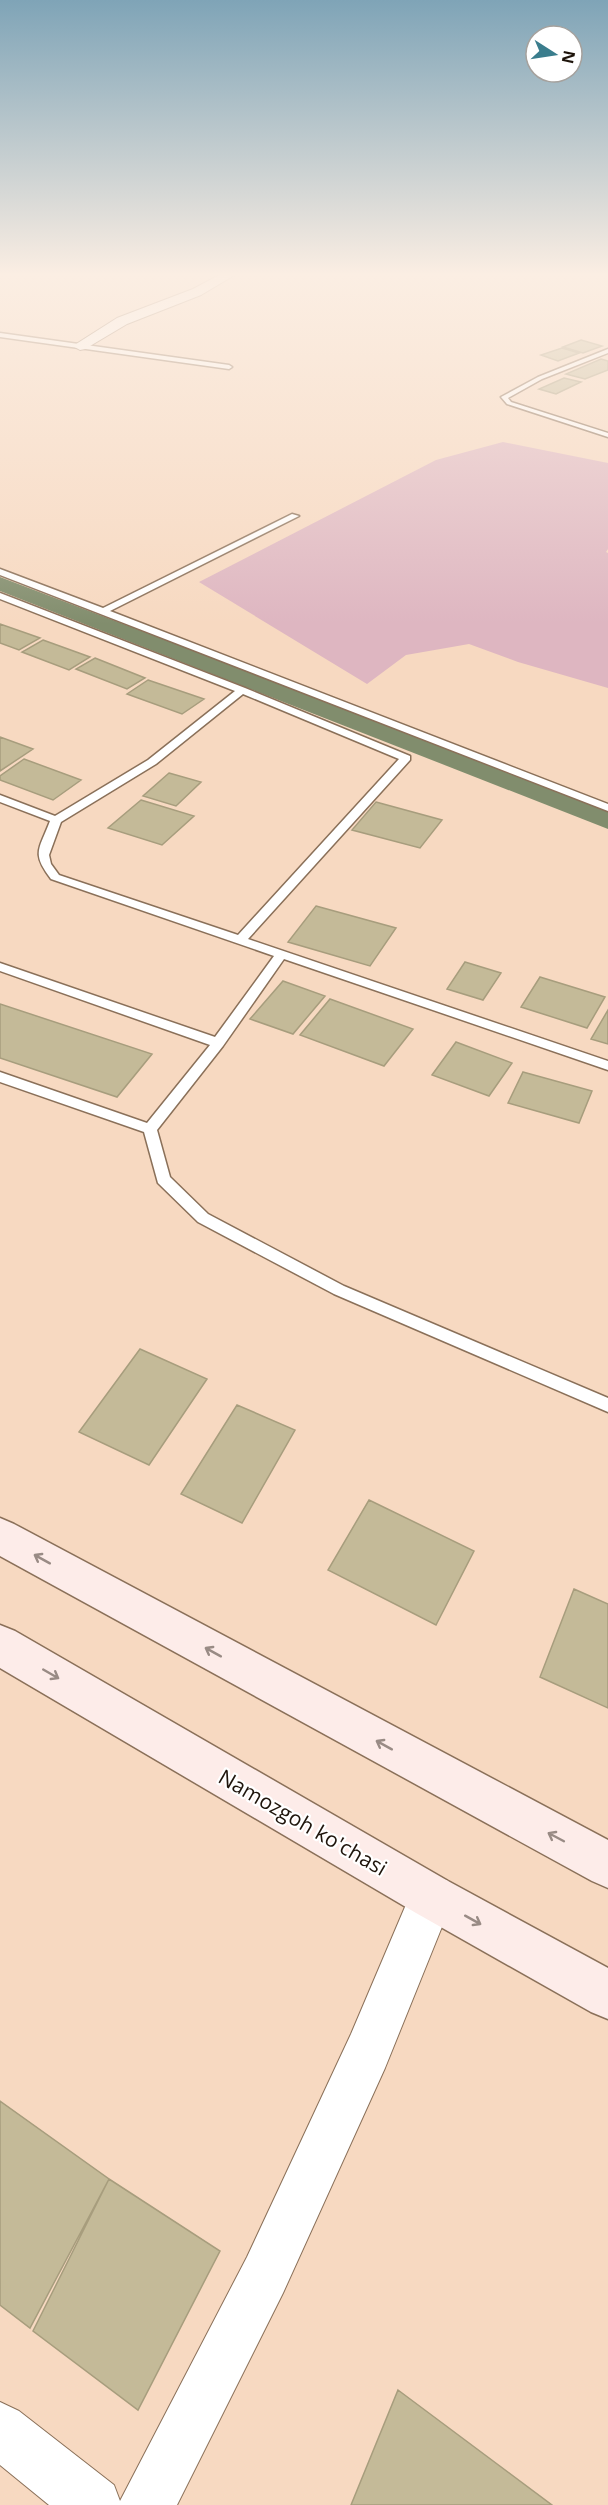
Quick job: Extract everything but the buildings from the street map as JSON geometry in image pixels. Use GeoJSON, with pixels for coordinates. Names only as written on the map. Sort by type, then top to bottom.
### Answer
{"type":"FeatureCollection","features":[{"type":"Feature","properties":{"kind":"main road"},"geometry":{"type":"LineString","coordinates":[[0,1536],[608,1865]]}},
{"type":"Feature","properties":{"kind":"main road","name":"Namozgoh ko'chasi"},"geometry":{"type":"LineString","coordinates":[[0,1645],[432,1898],[608,1995]]}},
{"type":"Feature","properties":{"kind":"street"},"geometry":{"type":"LineString","coordinates":[[147,2505],[265,2275],[368,2051],[432,1898]]}},
{"type":"Feature","properties":{"kind":"street"},"geometry":{"type":"LineString","coordinates":[[0,2430],[94,2505]]}},
{"type":"Feature","properties":{"kind":"lane"},"geometry":{"type":"LineString","coordinates":[[517,390],[504,397],[509,403],[608,435]]}},
{"type":"Feature","properties":{"kind":"lane"},"geometry":{"type":"LineString","coordinates":[[103,611],[295,516]]}},
{"type":"Feature","properties":{"kind":"lane"},"geometry":{"type":"LineString","coordinates":[[0,572],[608,808]]}},
{"type":"Feature","properties":{"kind":"lane"},"geometry":{"type":"LineString","coordinates":[[0,596],[242,690],[406,758],[240,940]]}},
{"type":"Feature","properties":{"kind":"lane"},"geometry":{"type":"LineString","coordinates":[[242,690],[152,762],[56,820],[43,855],[45,864],[55,878],[608,1066]]}},
{"type":"Feature","properties":{"kind":"lane"},"geometry":{"type":"LineString","coordinates":[[0,798],[56,820]]}},
{"type":"Feature","properties":{"kind":"lane"},"geometry":{"type":"LineString","coordinates":[[150,1129],[218,1042],[281,955]]}},
{"type":"Feature","properties":{"kind":"lane"},"geometry":{"type":"LineString","coordinates":[[0,967],[218,1042]]}},
{"type":"Feature","properties":{"kind":"lane"},"geometry":{"type":"LineString","coordinates":[[0,1077],[150,1129]]}},
{"type":"Feature","properties":{"kind":"lane"},"geometry":{"type":"LineString","coordinates":[[150,1129],[163,1179],[203,1218],[339,1290],[608,1405]]}},
{"type":"Feature","properties":{"kind":"shaded area"},"geometry":{"type":"Polygon","coordinates":[[[503,442],[608,463],[608,549],[606,552],[608,553],[608,688],[518,662],[469,644],[406,655],[367,684],[199,582],[436,460],[503,442]]]}},
{"type":"Feature","properties":{"kind":"waterway"},"geometry":{"type":"LineString","coordinates":[[0,583],[472,765],[608,821]]}}]}
